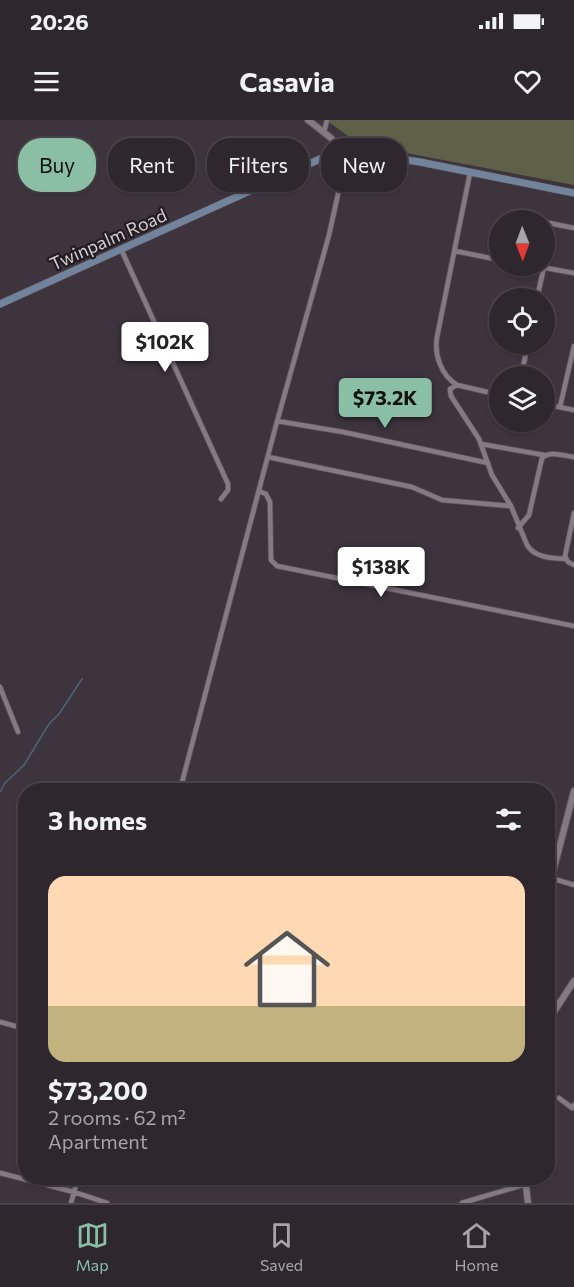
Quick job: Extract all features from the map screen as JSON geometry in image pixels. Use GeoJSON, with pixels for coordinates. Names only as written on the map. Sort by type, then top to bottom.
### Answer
{"type":"FeatureCollection","features":[{"type":"Feature","properties":{"kind":"main road","name":"Twinpalm Road"},"geometry":{"type":"LineString","coordinates":[[0,304],[321,159]]}},
{"type":"Feature","properties":{"kind":"main road"},"geometry":{"type":"LineString","coordinates":[[407,160],[574,193]]}},
{"type":"Feature","properties":{"kind":"street"},"geometry":{"type":"LineString","coordinates":[[308,120],[331,138]]}},
{"type":"Feature","properties":{"kind":"street"},"geometry":{"type":"LineString","coordinates":[[324,132],[327,120]]}},
{"type":"Feature","properties":{"kind":"street"},"geometry":{"type":"LineString","coordinates":[[470,173],[436,352],[444,372],[457,385],[489,392]]}},
{"type":"Feature","properties":{"kind":"street"},"geometry":{"type":"LineString","coordinates":[[182,783],[339,192]]}},
{"type":"Feature","properties":{"kind":"street"},"geometry":{"type":"LineString","coordinates":[[555,224],[574,228]]}},
{"type":"Feature","properties":{"kind":"street"},"geometry":{"type":"LineString","coordinates":[[121,249],[228,484],[228,490],[221,498]]}},
{"type":"Feature","properties":{"kind":"street"},"geometry":{"type":"LineString","coordinates":[[455,250],[489,258]]}},
{"type":"Feature","properties":{"kind":"street"},"geometry":{"type":"LineString","coordinates":[[555,269],[574,273]]}},
{"type":"Feature","properties":{"kind":"street"},"geometry":{"type":"LineString","coordinates":[[560,407],[574,346]]}},
{"type":"Feature","properties":{"kind":"street"},"geometry":{"type":"LineString","coordinates":[[457,385],[450,389],[451,396],[477,434],[494,480],[511,506],[526,545],[534,553],[545,557],[566,559],[574,565]]}},
{"type":"Feature","properties":{"kind":"street"},"geometry":{"type":"LineString","coordinates":[[555,406],[574,410]]}},
{"type":"Feature","properties":{"kind":"street"},"geometry":{"type":"LineString","coordinates":[[277,421],[343,432],[488,463]]}},
{"type":"Feature","properties":{"kind":"street"},"geometry":{"type":"LineString","coordinates":[[481,444],[574,458]]}},
{"type":"Feature","properties":{"kind":"street"},"geometry":{"type":"LineString","coordinates":[[518,528],[529,515],[540,461],[544,455]]}},
{"type":"Feature","properties":{"kind":"street"},"geometry":{"type":"LineString","coordinates":[[268,458],[412,487],[442,500],[511,506]]}},
{"type":"Feature","properties":{"kind":"street"},"geometry":{"type":"LineString","coordinates":[[259,491],[266,494],[270,502],[271,560],[277,566],[574,626]]}},
{"type":"Feature","properties":{"kind":"street"},"geometry":{"type":"LineString","coordinates":[[566,559],[565,553],[574,513]]}},
{"type":"Feature","properties":{"kind":"street"},"geometry":{"type":"LineString","coordinates":[[0,687],[18,732]]}},
{"type":"Feature","properties":{"kind":"street"},"geometry":{"type":"LineString","coordinates":[[555,863],[574,791]]}},
{"type":"Feature","properties":{"kind":"street"},"geometry":{"type":"LineString","coordinates":[[555,879],[574,885]]}},
{"type":"Feature","properties":{"kind":"street"},"geometry":{"type":"LineString","coordinates":[[555,1010],[574,981]]}},
{"type":"Feature","properties":{"kind":"street"},"geometry":{"type":"LineString","coordinates":[[0,1022],[18,1027]]}},
{"type":"Feature","properties":{"kind":"street"},"geometry":{"type":"LineString","coordinates":[[559,1098],[572,1108],[574,1105]]}},
{"type":"Feature","properties":{"kind":"street"},"geometry":{"type":"LineString","coordinates":[[0,1173],[18,1178]]}},
{"type":"Feature","properties":{"kind":"street"},"geometry":{"type":"LineString","coordinates":[[47,1185],[107,1203]]}},
{"type":"Feature","properties":{"kind":"street"},"geometry":{"type":"LineString","coordinates":[[71,1203],[76,1185]]}},
{"type":"Feature","properties":{"kind":"street"},"geometry":{"type":"LineString","coordinates":[[462,1203],[514,1185]]}},
{"type":"Feature","properties":{"kind":"street"},"geometry":{"type":"LineString","coordinates":[[526,1185],[528,1203]]}},
{"type":"Feature","properties":{"kind":"green space"},"geometry":{"type":"Polygon","coordinates":[[[326,120],[574,120],[574,185],[407,153],[407,138],[351,138],[326,120]]]}},
{"type":"Feature","properties":{"kind":"waterway"},"geometry":{"type":"LineString","coordinates":[[0,792],[5,783],[24,765],[49,724],[59,714],[82,679]]}}]}
